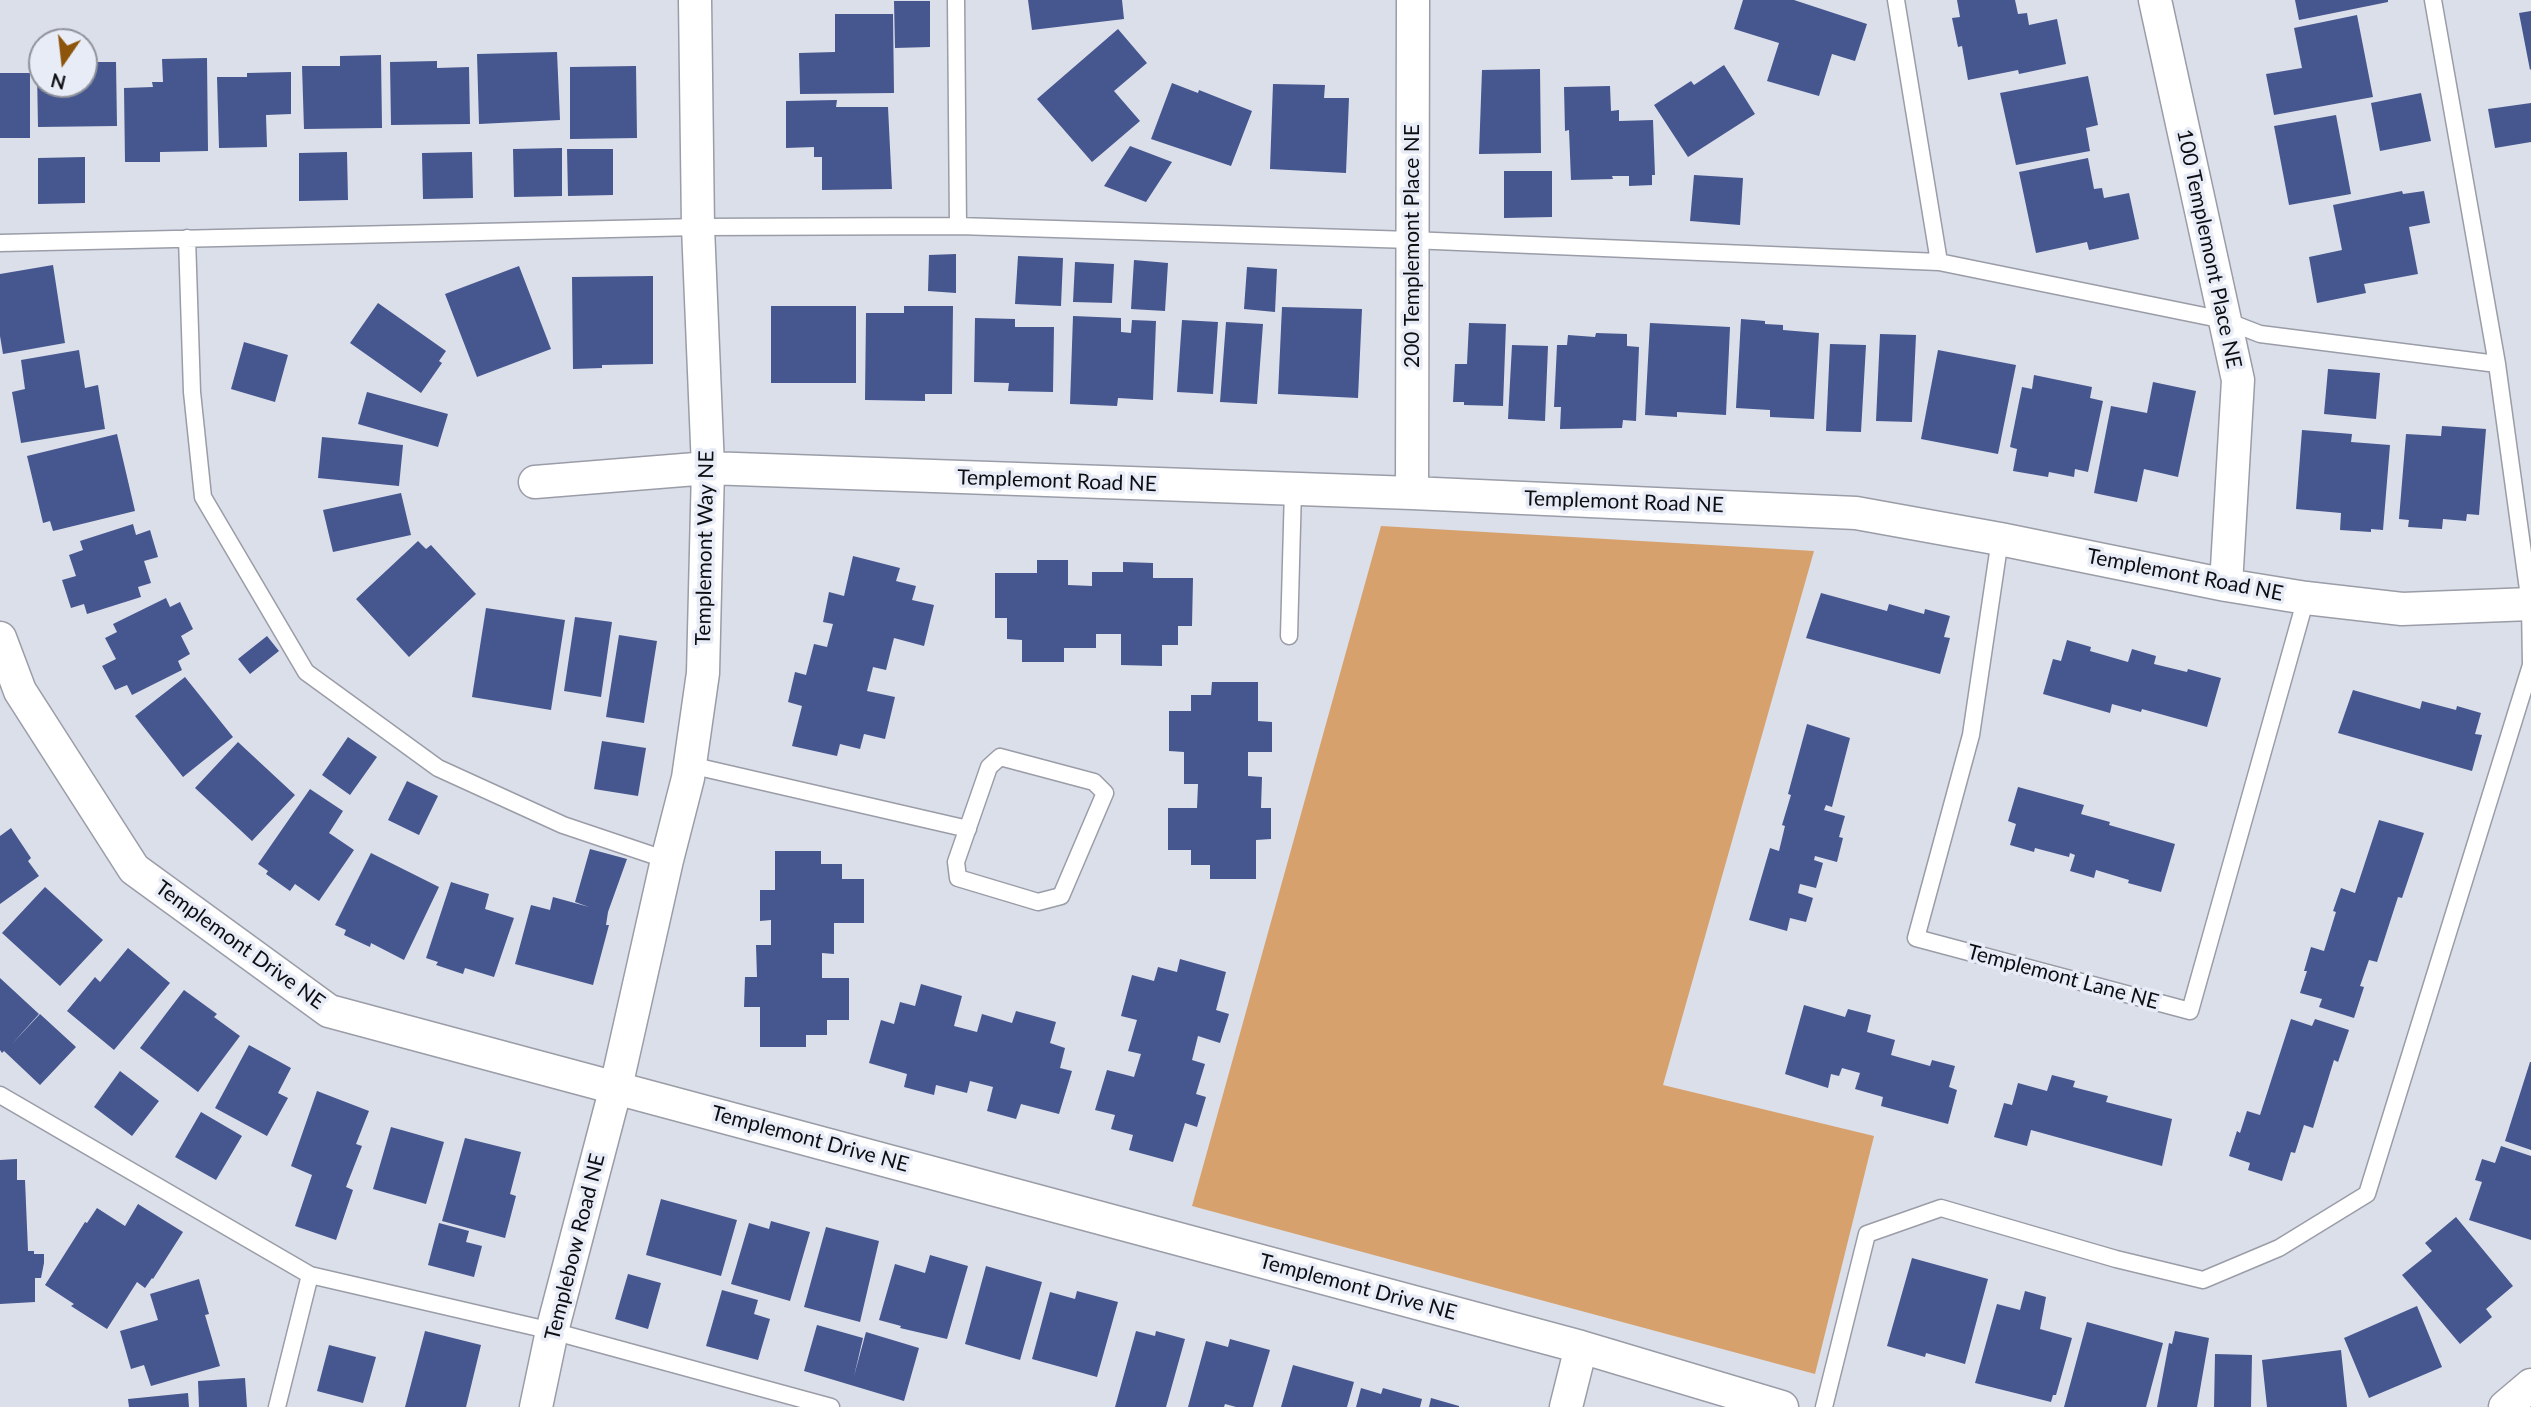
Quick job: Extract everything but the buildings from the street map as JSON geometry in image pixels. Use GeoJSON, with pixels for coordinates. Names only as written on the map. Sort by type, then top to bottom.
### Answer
{"type":"FeatureCollection","features":[{"type":"Feature","properties":{"kind":"street","name":"Templemont Way NE"},"geometry":{"type":"LineString","coordinates":[[616,1087],[690,765],[703,673],[708,468],[698,227],[695,0]]}},
{"type":"Feature","properties":{"kind":"street","name":"200 Templemont Place NE"},"geometry":{"type":"LineString","coordinates":[[1412,493],[1413,0]]}},
{"type":"Feature","properties":{"kind":"street","name":"100 Templemont Place NE"},"geometry":{"type":"LineString","coordinates":[[2155,0],[2238,380],[2226,585]]}},
{"type":"Feature","properties":{"kind":"street","name":"Templemont Road NE"},"geometry":{"type":"LineString","coordinates":[[535,482],[708,468],[1412,493],[1856,513],[2000,538],[2226,585],[2306,598],[2402,609],[2531,604]]}},
{"type":"Feature","properties":{"kind":"street","name":"Templemont Drive NE"},"geometry":{"type":"LineString","coordinates":[[0,638],[20,691],[134,869],[329,1011],[1581,1347],[1782,1407]]}},
{"type":"Feature","properties":{"kind":"street","name":"Templebow Road NE"},"geometry":{"type":"LineString","coordinates":[[537,1407],[552,1331],[616,1087]]}},
{"type":"Feature","properties":{"kind":"street"},"geometry":{"type":"LineString","coordinates":[[1566,1407],[1581,1347]]}},
{"type":"Feature","properties":{"kind":"street"},"geometry":{"type":"LineString","coordinates":[[2505,1407],[2531,1385]]}},
{"type":"Feature","properties":{"kind":"lane"},"geometry":{"type":"LineString","coordinates":[[956,0],[958,226]]}},
{"type":"Feature","properties":{"kind":"lane"},"geometry":{"type":"LineString","coordinates":[[1896,0],[1939,262]]}},
{"type":"Feature","properties":{"kind":"lane"},"geometry":{"type":"LineString","coordinates":[[1824,1407],[1867,1234],[1941,1208],[2116,1259],[2203,1280],[2278,1248],[2367,1194],[2531,665],[2531,604],[2497,364],[2433,0]]}},
{"type":"Feature","properties":{"kind":"lane"},"geometry":{"type":"LineString","coordinates":[[0,243],[698,227],[958,226],[1411,240],[1939,262],[2224,320],[2260,334],[2497,364]]}},
{"type":"Feature","properties":{"kind":"lane"},"geometry":{"type":"LineString","coordinates":[[187,238],[192,392],[203,497],[306,672],[438,768],[563,825],[667,860]]}},
{"type":"Feature","properties":{"kind":"lane"},"geometry":{"type":"LineString","coordinates":[[1289,636],[1293,489]]}},
{"type":"Feature","properties":{"kind":"lane","name":"Templemont Lane NE"},"geometry":{"type":"LineString","coordinates":[[2000,538],[1971,734],[1916,938],[2190,1011],[2306,598]]}},
{"type":"Feature","properties":{"kind":"lane"},"geometry":{"type":"LineString","coordinates":[[1000,757],[1094,782],[1105,793],[1061,897],[1038,902],[958,878],[956,862],[968,829],[989,767],[1000,757]]}},
{"type":"Feature","properties":{"kind":"lane"},"geometry":{"type":"LineString","coordinates":[[690,765],[968,829]]}},
{"type":"Feature","properties":{"kind":"lane"},"geometry":{"type":"LineString","coordinates":[[0,1096],[310,1275],[552,1331],[831,1407]]}},
{"type":"Feature","properties":{"kind":"lane"},"geometry":{"type":"LineString","coordinates":[[277,1407],[310,1275]]}},
{"type":"Feature","properties":{"kind":"shaded area"},"geometry":{"type":"Polygon","coordinates":[[[1381,526],[1814,551],[1663,1085],[1874,1136],[1815,1374],[1192,1206],[1381,526]]]}}]}
